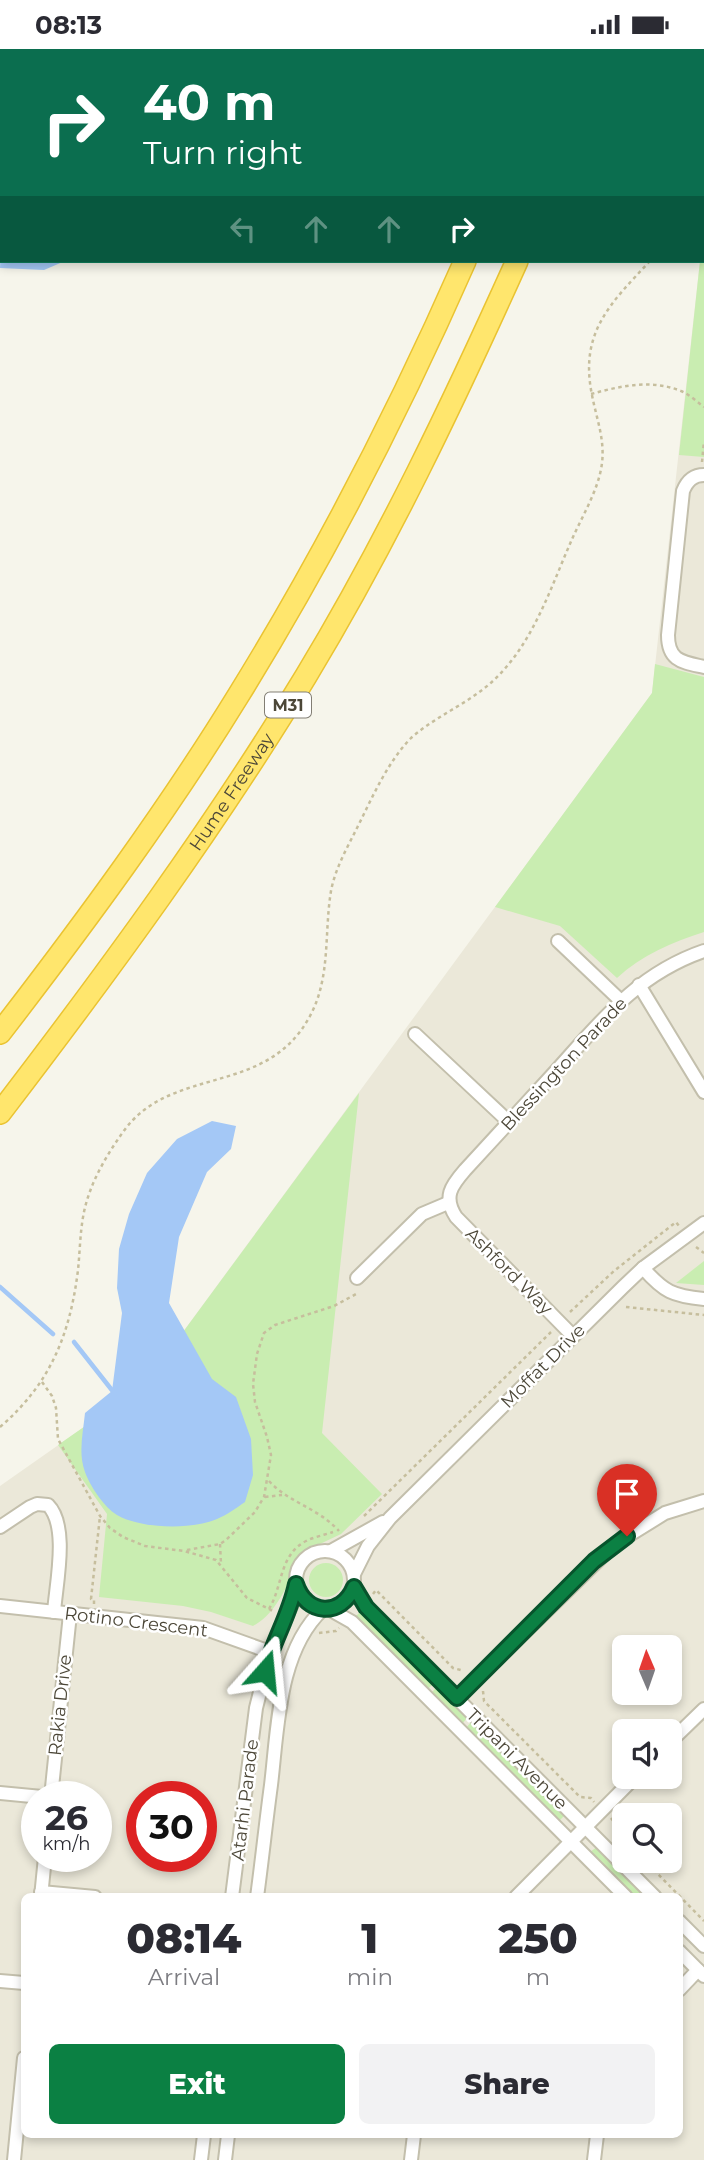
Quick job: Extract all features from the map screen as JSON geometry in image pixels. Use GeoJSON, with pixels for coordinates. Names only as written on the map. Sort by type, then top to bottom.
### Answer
{"type":"FeatureCollection","features":[{"type":"Feature","properties":{"kind":"highway","name":"M31"},"geometry":{"type":"LineString","coordinates":[[0,1033],[85,921],[168,804],[238,697],[306,582],[371,461],[464,263]]}},
{"type":"Feature","properties":{"kind":"highway","name":"Hume Freeway"},"geometry":{"type":"LineString","coordinates":[[0,1114],[170,884],[240,782],[306,675],[404,500],[462,383],[516,263]]}},
{"type":"Feature","properties":{"kind":"street"},"geometry":{"type":"LineString","coordinates":[[703,471],[691,479],[683,491],[668,642],[672,655],[678,660],[704,667]]}},
{"type":"Feature","properties":{"kind":"street"},"geometry":{"type":"LineString","coordinates":[[558,941],[621,1001]]}},
{"type":"Feature","properties":{"kind":"street","name":"Blessington Parade"},"geometry":{"type":"LineString","coordinates":[[449,1203],[453,1183],[621,1001],[664,968],[704,951]]}},
{"type":"Feature","properties":{"kind":"street"},"geometry":{"type":"LineString","coordinates":[[639,985],[704,1092]]}},
{"type":"Feature","properties":{"kind":"street"},"geometry":{"type":"LineString","coordinates":[[415,1034],[509,1122]]}},
{"type":"Feature","properties":{"kind":"street"},"geometry":{"type":"LineString","coordinates":[[357,1278],[422,1214],[449,1203]]}},
{"type":"Feature","properties":{"kind":"street","name":"Ashford Way"},"geometry":{"type":"LineString","coordinates":[[449,1203],[456,1217],[573,1336]]}},
{"type":"Feature","properties":{"kind":"street","name":"Moffat Drive"},"geometry":{"type":"LineString","coordinates":[[354,1580],[362,1554],[390,1518],[643,1268],[704,1223]]}},
{"type":"Feature","properties":{"kind":"street"},"geometry":{"type":"LineString","coordinates":[[643,1268],[673,1295],[704,1299]]}},
{"type":"Feature","properties":{"kind":"street"},"geometry":{"type":"LineString","coordinates":[[457,1698],[615,1544],[665,1513],[704,1501]]}},
{"type":"Feature","properties":{"kind":"street"},"geometry":{"type":"LineString","coordinates":[[0,1527],[37,1504],[48,1506],[56,1515],[60,1542],[54,1612]]}},
{"type":"Feature","properties":{"kind":"street","name":"Moffat Drive"},"geometry":{"type":"LineString","coordinates":[[331,1551],[390,1518]]}},
{"type":"Feature","properties":{"kind":"street"},"geometry":{"type":"LineString","coordinates":[[322,1551],[331,1551],[346,1559],[354,1580],[345,1602],[326,1609],[314,1607],[299,1593],[296,1584],[300,1566],[306,1558],[322,1551]]}},
{"type":"Feature","properties":{"kind":"street","name":"Tripani Avenue"},"geometry":{"type":"LineString","coordinates":[[354,1580],[366,1607],[651,1893]]}},
{"type":"Feature","properties":{"kind":"street","name":"Atarhi Parade"},"geometry":{"type":"LineString","coordinates":[[233,1893],[256,1707],[270,1652],[293,1602],[296,1584]]}},
{"type":"Feature","properties":{"kind":"street","name":"Rotino Crescent"},"geometry":{"type":"LineString","coordinates":[[0,1606],[204,1628],[270,1652]]}},
{"type":"Feature","properties":{"kind":"street","name":"Tripani Avenue"},"geometry":{"type":"LineString","coordinates":[[326,1609],[352,1622],[622,1893]]}},
{"type":"Feature","properties":{"kind":"street","name":"Atarhi Parade"},"geometry":{"type":"LineString","coordinates":[[257,1893],[278,1721],[287,1678],[306,1628],[326,1609]]}},
{"type":"Feature","properties":{"kind":"street","name":"Rakia Drive"},"geometry":{"type":"LineString","coordinates":[[53,1781],[70,1614]]}},
{"type":"Feature","properties":{"kind":"street"},"geometry":{"type":"LineString","coordinates":[[682,1730],[704,1709]]}},
{"type":"Feature","properties":{"kind":"street"},"geometry":{"type":"LineString","coordinates":[[520,1893],[623,1789]]}},
{"type":"Feature","properties":{"kind":"street"},"geometry":{"type":"LineString","coordinates":[[0,1793],[21,1795]]}},
{"type":"Feature","properties":{"kind":"street"},"geometry":{"type":"LineString","coordinates":[[41,1893],[43,1872]]}},
{"type":"Feature","properties":{"kind":"street"},"geometry":{"type":"LineString","coordinates":[[683,1925],[704,1946]]}},
{"type":"Feature","properties":{"kind":"street"},"geometry":{"type":"LineString","coordinates":[[683,1955],[701,1973],[683,1987]]}},
{"type":"Feature","properties":{"kind":"street"},"geometry":{"type":"LineString","coordinates":[[0,1981],[21,1983]]}},
{"type":"Feature","properties":{"kind":"street"},"geometry":{"type":"LineString","coordinates":[[14,2160],[21,2089]]}},
{"type":"Feature","properties":{"kind":"street"},"geometry":{"type":"LineString","coordinates":[[201,2160],[204,2138]]}},
{"type":"Feature","properties":{"kind":"street"},"geometry":{"type":"LineString","coordinates":[[225,2160],[228,2138]]}},
{"type":"Feature","properties":{"kind":"street"},"geometry":{"type":"LineString","coordinates":[[411,2160],[414,2138]]}},
{"type":"Feature","properties":{"kind":"street"},"geometry":{"type":"LineString","coordinates":[[594,2160],[597,2138]]}},
{"type":"Feature","properties":{"kind":"path"},"geometry":{"type":"LineString","coordinates":[[0,1427],[24,1405],[42,1382],[59,1349],[75,1290],[84,1211],[95,1180],[113,1146],[136,1116],[155,1101],[180,1090],[217,1081],[258,1065],[298,1034],[312,1012],[320,991],[330,898],[336,874],[384,774],[411,737],[490,683],[524,643],[600,475],[602,440],[591,394],[589,356],[600,320],[615,297],[648,263]]}},
{"type":"Feature","properties":{"kind":"path"},"geometry":{"type":"LineString","coordinates":[[591,394],[619,386],[655,385],[682,391],[704,407]]}},
{"type":"Feature","properties":{"kind":"path"},"geometry":{"type":"LineString","coordinates":[[703,471],[704,441]]}},
{"type":"Feature","properties":{"kind":"path"},"geometry":{"type":"LineString","coordinates":[[360,1518],[376,1506],[614,1271],[676,1222],[693,1245],[704,1253]]}},
{"type":"Feature","properties":{"kind":"path"},"geometry":{"type":"LineString","coordinates":[[184,1551],[220,1544],[244,1525],[264,1497],[270,1447],[253,1393],[264,1333],[275,1325],[334,1306],[360,1292]]}},
{"type":"Feature","properties":{"kind":"path"},"geometry":{"type":"LineString","coordinates":[[626,1307],[704,1315]]}},
{"type":"Feature","properties":{"kind":"path"},"geometry":{"type":"LineString","coordinates":[[268,1481],[282,1495],[316,1510],[350,1542]]}},
{"type":"Feature","properties":{"kind":"path"},"geometry":{"type":"LineString","coordinates":[[264,1497],[282,1495]]}},
{"type":"Feature","properties":{"kind":"path"},"geometry":{"type":"LineString","coordinates":[[93,1616],[94,1600],[91,1599],[100,1516]]}},
{"type":"Feature","properties":{"kind":"path"},"geometry":{"type":"LineString","coordinates":[[269,1609],[286,1560],[292,1551],[308,1540],[339,1530]]}},
{"type":"Feature","properties":{"kind":"path"},"geometry":{"type":"LineString","coordinates":[[220,1544],[221,1565]]}},
{"type":"Feature","properties":{"kind":"path"},"geometry":{"type":"LineString","coordinates":[[657,1873],[677,1893]]}},
{"type":"Feature","properties":{"kind":"path"},"geometry":{"type":"LineString","coordinates":[[683,1899],[704,1920]]}},
{"type":"Feature","properties":{"kind":"shaded area"},"geometry":{"type":"Polygon","coordinates":[[[700,263],[704,263],[704,2160],[0,2160],[0,1486],[144,1385],[652,693],[700,263]]]}},
{"type":"Feature","properties":{"kind":"green space"},"geometry":{"type":"Polygon","coordinates":[[[700,263],[704,263],[704,457],[679,455],[700,263]]]}},
{"type":"Feature","properties":{"kind":"green space"},"geometry":{"type":"Polygon","coordinates":[[[655,664],[704,677],[704,932],[658,950],[617,978],[560,926],[495,907],[652,693],[655,664]]]}},
{"type":"Feature","properties":{"kind":"green space"},"geometry":{"type":"Polygon","coordinates":[[[359,1093],[322,1433],[382,1494],[341,1534],[301,1553],[276,1604],[253,1626],[183,1606],[99,1597],[107,1514],[58,1445],[144,1385],[359,1093]]]}},
{"type":"Feature","properties":{"kind":"green space"},"geometry":{"type":"Polygon","coordinates":[[[704,1261],[704,1285],[676,1283],[704,1261]]]}},
{"type":"Feature","properties":{"kind":"green space"},"geometry":{"type":"Polygon","coordinates":[[[326,1563],[338,1568],[343,1580],[338,1592],[326,1597],[314,1592],[309,1580],[314,1568],[326,1563]]]}},
{"type":"Feature","properties":{"kind":"green space"},"geometry":{"type":"Polygon","coordinates":[[[363,1609],[435,1682],[426,1691],[354,1618],[363,1609]]]}},
{"type":"Feature","properties":{"kind":"green space"},"geometry":{"type":"Polygon","coordinates":[[[438,1686],[469,1716],[460,1726],[430,1694],[438,1686]]]}},
{"type":"Feature","properties":{"kind":"green space"},"geometry":{"type":"Polygon","coordinates":[[[473,1720],[566,1814],[558,1822],[464,1730],[473,1720]]]}},
{"type":"Feature","properties":{"kind":"green space"},"geometry":{"type":"Polygon","coordinates":[[[597,1847],[612,1861],[612,1873],[624,1873],[645,1893],[627,1893],[590,1852],[597,1847]]]}},
{"type":"Feature","properties":{"kind":"water"},"geometry":{"type":"Polygon","coordinates":[[[0,263],[60,263],[44,270],[0,268],[0,263]]]}},
{"type":"Feature","properties":{"kind":"water"},"geometry":{"type":"Polygon","coordinates":[[[212,1121],[236,1126],[231,1149],[207,1172],[179,1237],[169,1303],[212,1379],[236,1397],[251,1439],[253,1475],[245,1502],[207,1523],[167,1526],[139,1523],[117,1515],[107,1507],[85,1472],[82,1443],[85,1413],[112,1391],[122,1313],[117,1288],[119,1249],[129,1214],[147,1173],[177,1139],[212,1121]]]}},
{"type":"Feature","properties":{"kind":"waterway"},"geometry":{"type":"LineString","coordinates":[[0,1287],[53,1334]]}},
{"type":"Feature","properties":{"kind":"waterway"},"geometry":{"type":"LineString","coordinates":[[74,1342],[115,1394]]}},
{"type":"Feature","properties":{"kind":"route"},"geometry":{"type":"LineString","coordinates":[[265,1671],[278,1632],[293,1602],[296,1584],[305,1601],[324,1609],[345,1602],[354,1587],[366,1607],[457,1698],[594,1561],[627,1536]]}}]}
